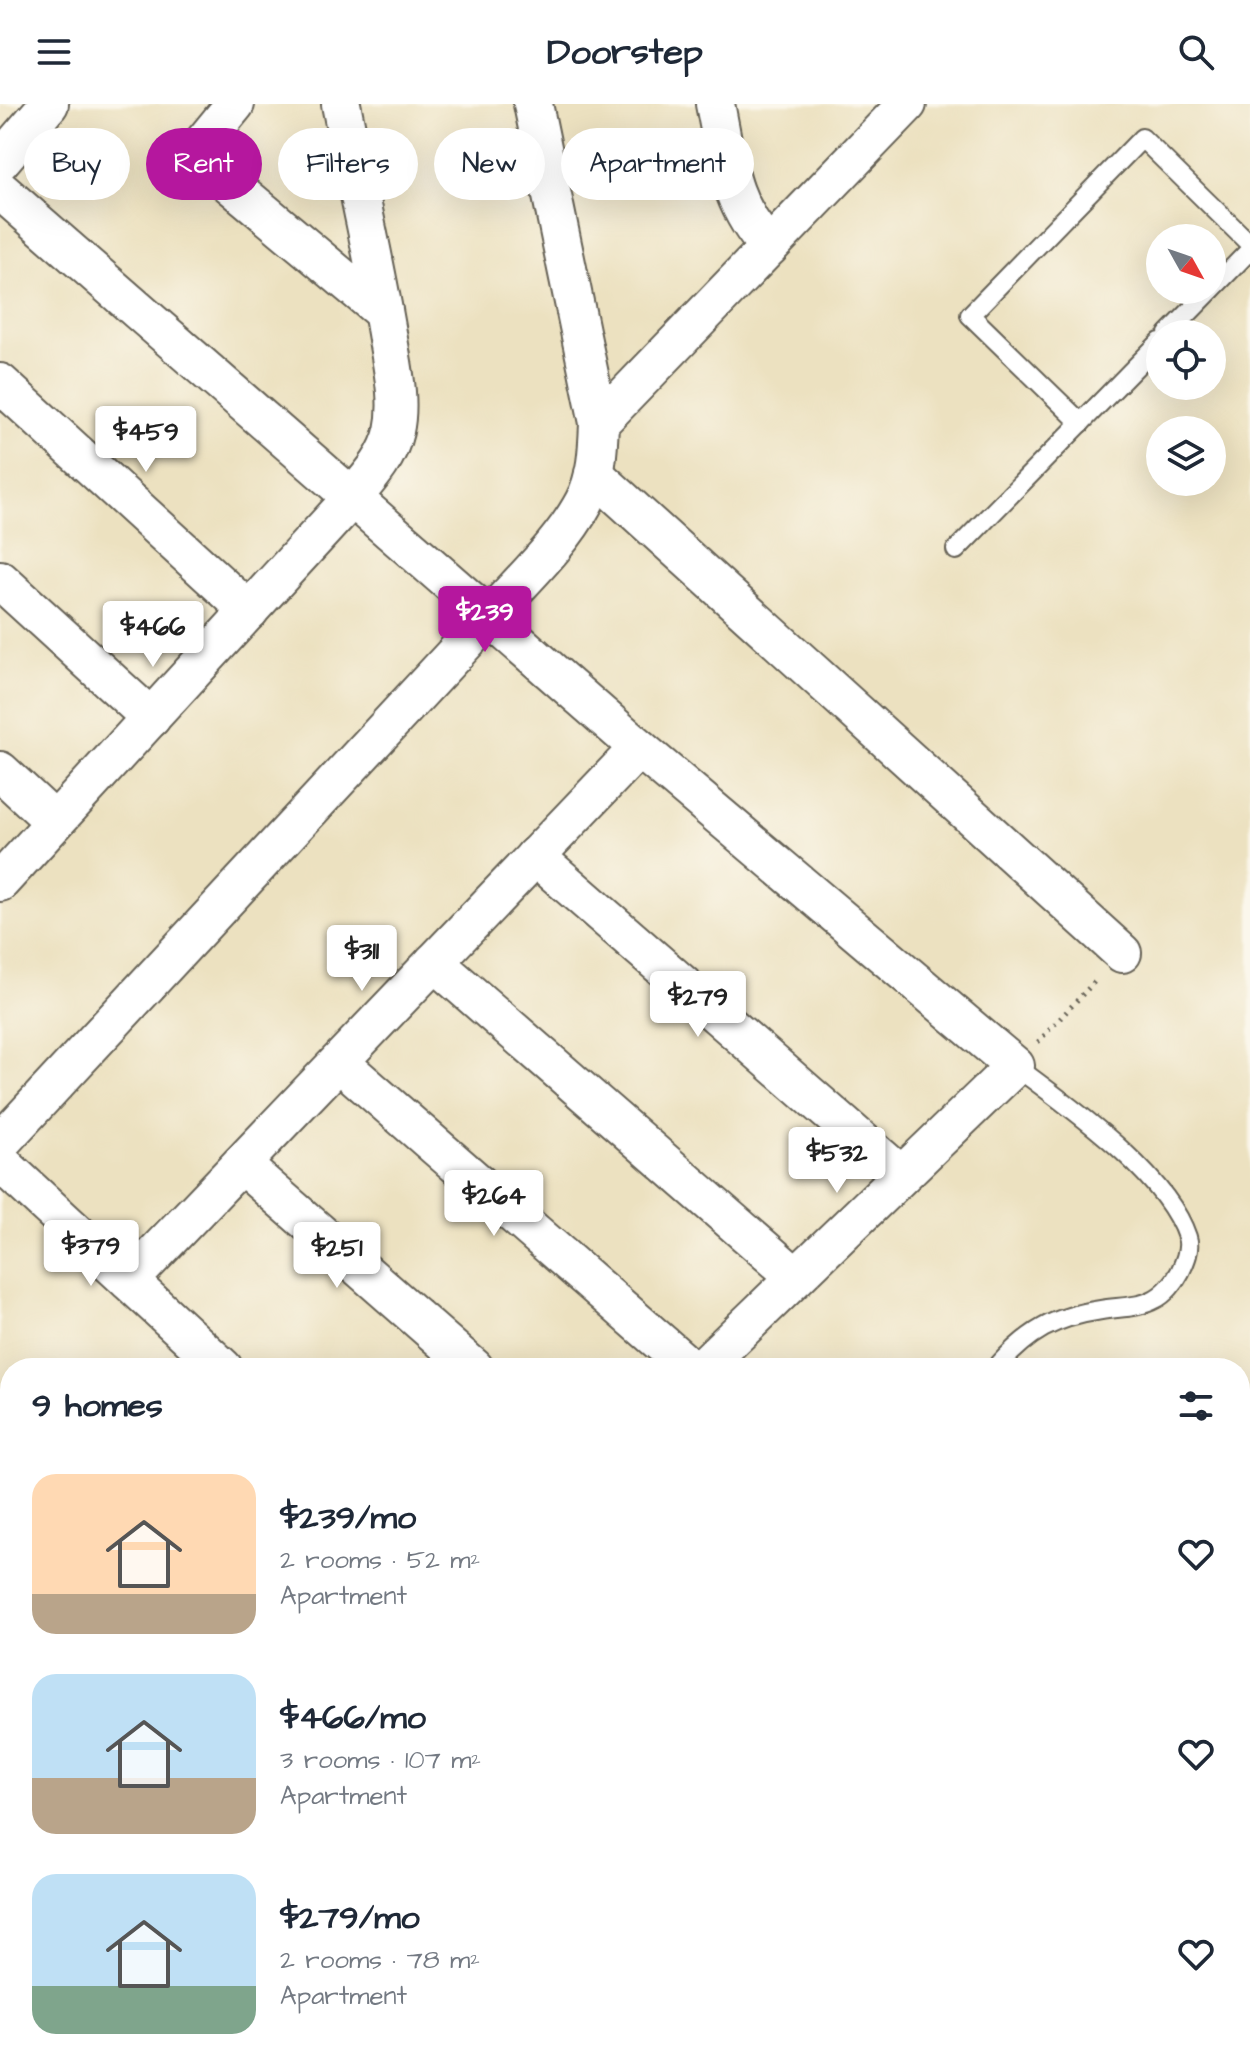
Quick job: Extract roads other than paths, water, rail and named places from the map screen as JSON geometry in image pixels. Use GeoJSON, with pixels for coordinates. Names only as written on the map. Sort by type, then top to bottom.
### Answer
{"type":"FeatureCollection","features":[{"type":"Feature","properties":{"kind":"street"},"geometry":{"type":"LineString","coordinates":[[0,161],[49,104]]}},
{"type":"Feature","properties":{"kind":"street"},"geometry":{"type":"LineString","coordinates":[[235,104],[194,154],[383,312]]}},
{"type":"Feature","properties":{"kind":"street"},"geometry":{"type":"LineString","coordinates":[[0,882],[352,498],[388,451],[396,406],[394,378],[341,104]]}},
{"type":"Feature","properties":{"kind":"street"},"geometry":{"type":"LineString","coordinates":[[0,1143],[489,617],[564,532],[585,501],[594,474],[599,423],[533,104]]}},
{"type":"Feature","properties":{"kind":"street"},"geometry":{"type":"LineString","coordinates":[[715,104],[737,200],[753,230],[769,247]]}},
{"type":"Feature","properties":{"kind":"street"},"geometry":{"type":"LineString","coordinates":[[599,423],[907,104]]}},
{"type":"Feature","properties":{"kind":"street"},"geometry":{"type":"LineString","coordinates":[[0,190],[639,748],[1015,1066],[712,1358]]}},
{"type":"Feature","properties":{"kind":"street"},"geometry":{"type":"LineString","coordinates":[[0,383],[249,611]]}},
{"type":"Feature","properties":{"kind":"street"},"geometry":{"type":"LineString","coordinates":[[594,474],[1122,953]]}},
{"type":"Feature","properties":{"kind":"street"},"geometry":{"type":"LineString","coordinates":[[0,580],[151,718]]}},
{"type":"Feature","properties":{"kind":"street"},"geometry":{"type":"LineString","coordinates":[[129,1281],[639,748]]}},
{"type":"Feature","properties":{"kind":"street"},"geometry":{"type":"LineString","coordinates":[[0,771],[55,822]]}},
{"type":"Feature","properties":{"kind":"street"},"geometry":{"type":"LineString","coordinates":[[535,856],[901,1175]]}},
{"type":"Feature","properties":{"kind":"street"},"geometry":{"type":"LineString","coordinates":[[434,962],[796,1277]]}},
{"type":"Feature","properties":{"kind":"street"},"geometry":{"type":"LineString","coordinates":[[339,1062],[679,1358]]}},
{"type":"Feature","properties":{"kind":"street"},"geometry":{"type":"LineString","coordinates":[[0,1162],[212,1358]]}},
{"type":"Feature","properties":{"kind":"street"},"geometry":{"type":"LineString","coordinates":[[241,1164],[463,1358]]}},
{"type":"Feature","properties":{"kind":"lane"},"geometry":{"type":"LineString","coordinates":[[1081,423],[970,315],[1142,138],[1250,247],[1226,273]]}},
{"type":"Feature","properties":{"kind":"lane"},"geometry":{"type":"LineString","coordinates":[[1181,320],[1197,304]]}},
{"type":"Feature","properties":{"kind":"lane"},"geometry":{"type":"LineString","coordinates":[[956,550],[1146,356]]}},
{"type":"Feature","properties":{"kind":"lane"},"geometry":{"type":"LineString","coordinates":[[1005,1358],[1018,1343],[1040,1327],[1068,1316],[1136,1306],[1157,1298],[1176,1279],[1186,1260],[1188,1240],[1156,1187],[1131,1160],[1098,1129],[1015,1066]]}}]}
